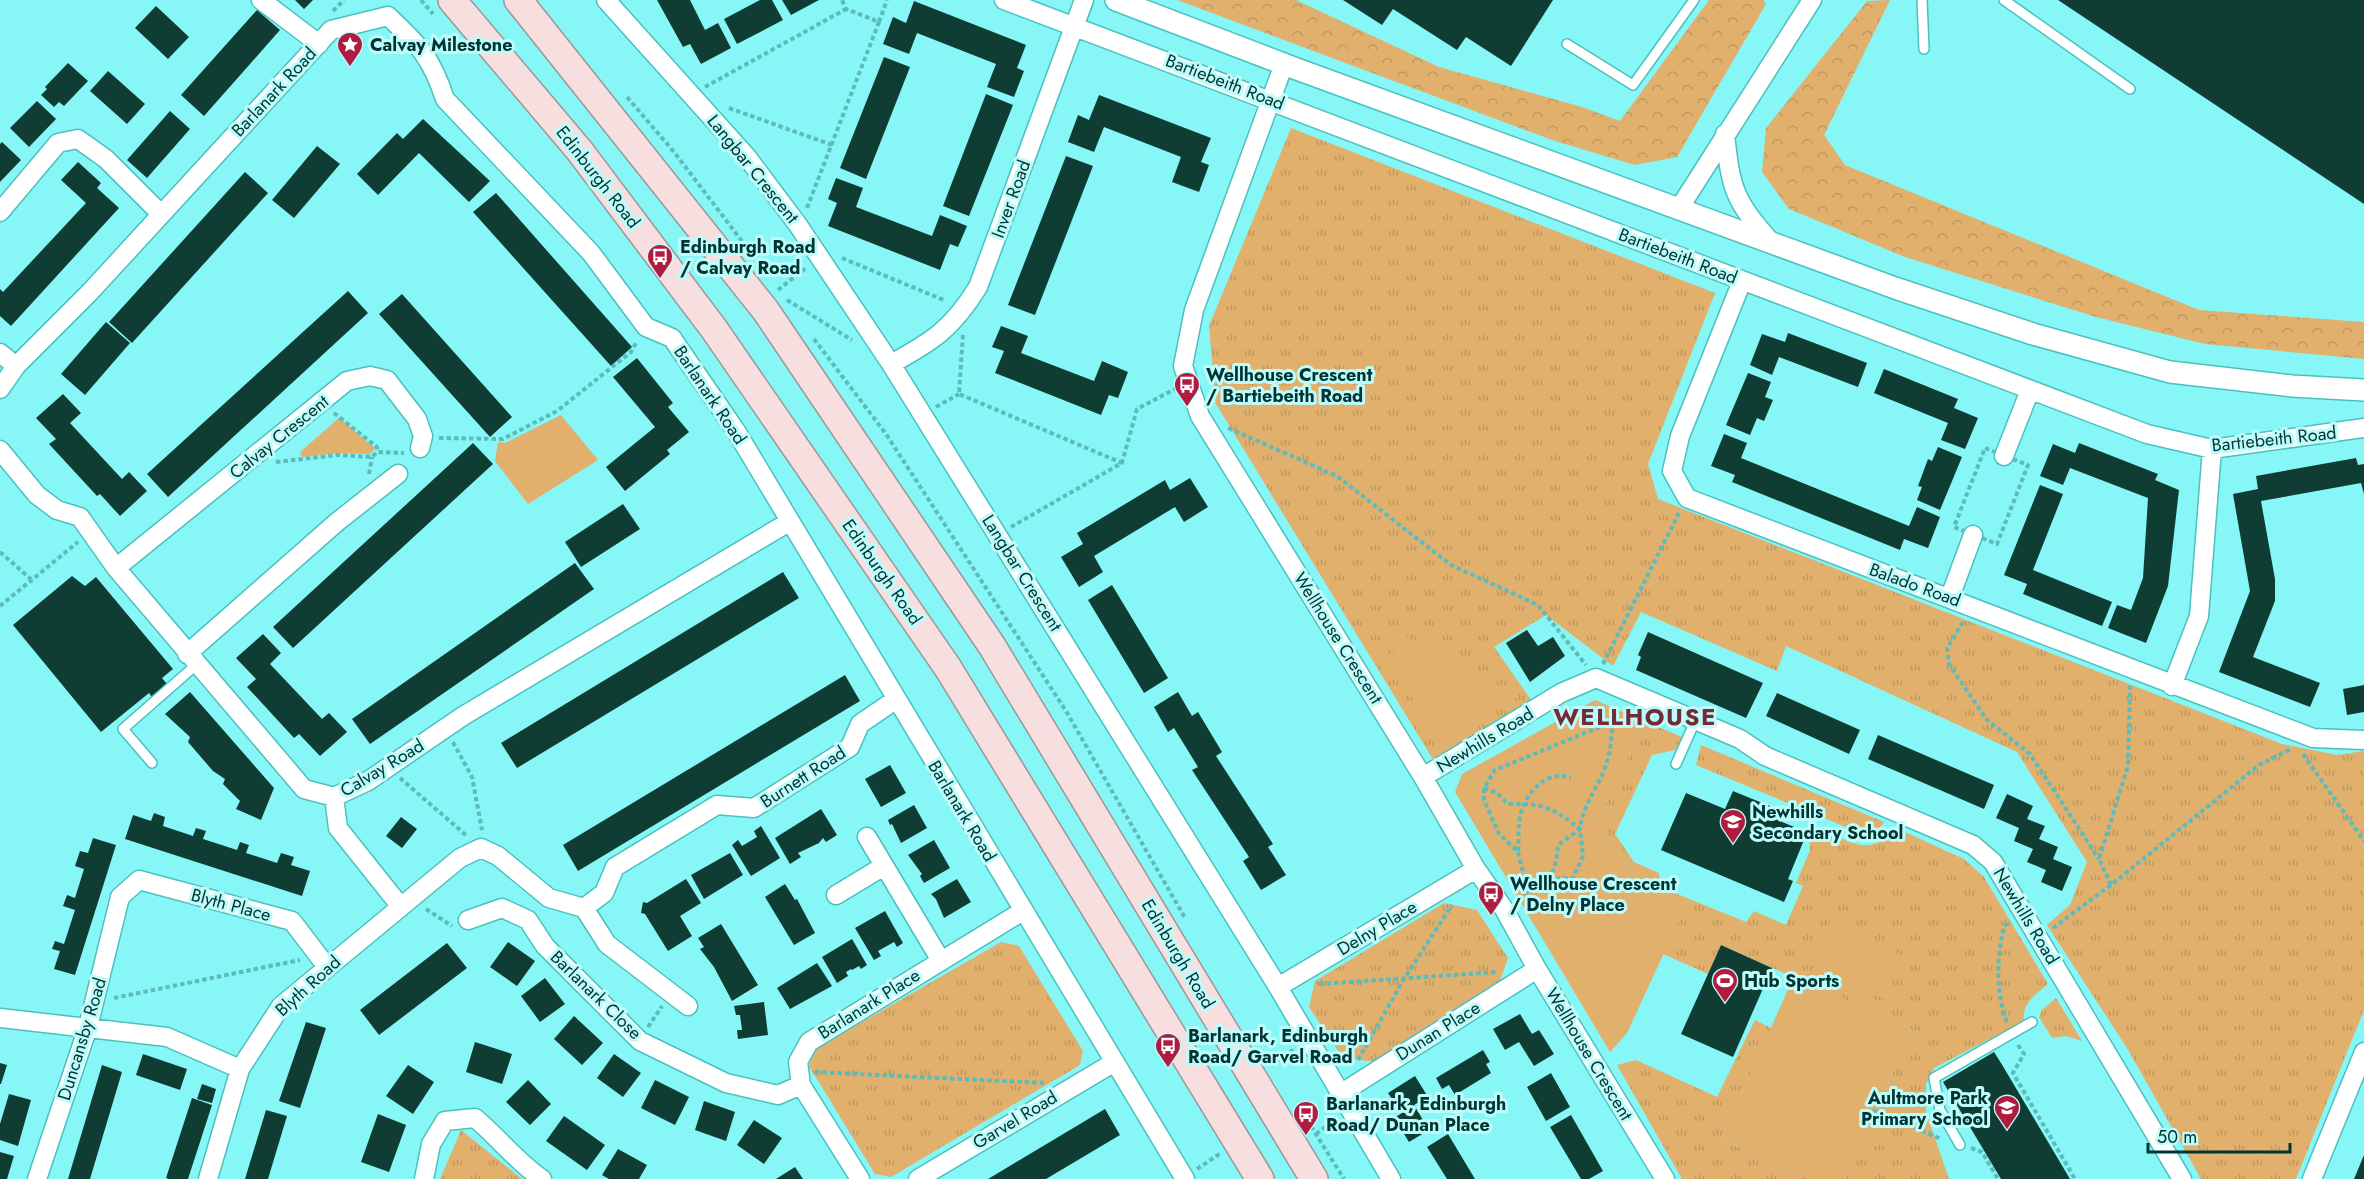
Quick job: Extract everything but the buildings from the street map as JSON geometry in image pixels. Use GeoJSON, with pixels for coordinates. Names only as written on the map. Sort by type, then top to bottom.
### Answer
{"type":"FeatureCollection","features":[{"type":"Feature","properties":{"kind":"main road","name":"Edinburgh Road"},"geometry":{"type":"LineString","coordinates":[[452,0],[579,150],[714,329],[948,668],[1260,1179]]}},
{"type":"Feature","properties":{"kind":"main road","name":"Edinburgh Road"},"geometry":{"type":"LineString","coordinates":[[518,0],[765,311],[879,478],[992,646],[1314,1179]]}},
{"type":"Feature","properties":{"kind":"street"},"geometry":{"type":"LineString","coordinates":[[261,0],[319,44]]}},
{"type":"Feature","properties":{"kind":"street","name":"Langbar Crescent"},"geometry":{"type":"LineString","coordinates":[[606,0],[747,157],[798,225],[891,364],[1278,987],[1391,1179]]}},
{"type":"Feature","properties":{"kind":"street","name":"Bartiebeith Road"},"geometry":{"type":"LineString","coordinates":[[1005,0],[2147,434],[2212,449],[2364,428]]}},
{"type":"Feature","properties":{"kind":"street","name":"Inver Road"},"geometry":{"type":"LineString","coordinates":[[891,364],[934,340],[965,309],[978,287],[1084,0]]}},
{"type":"Feature","properties":{"kind":"street","name":"Bartiebeith Road"},"geometry":{"type":"LineString","coordinates":[[1116,0],[1895,288],[2033,334],[2170,372],[2292,386],[2364,390]]}},
{"type":"Feature","properties":{"kind":"street"},"geometry":{"type":"LineString","coordinates":[[1680,207],[1806,2]]}},
{"type":"Feature","properties":{"kind":"street","name":"Barlanark Road"},"geometry":{"type":"LineString","coordinates":[[16,366],[90,292],[160,213],[331,30],[388,16],[421,47],[436,70],[444,99],[591,253],[646,327],[672,338],[736,431],[895,700],[1185,1179]]}},
{"type":"Feature","properties":{"kind":"street","name":"Wellhouse Crescent"},"geometry":{"type":"LineString","coordinates":[[1284,64],[1194,310],[1183,366],[1188,382],[1200,416],[1423,777],[1476,869],[1504,909],[1537,969],[1665,1179]]}},
{"type":"Feature","properties":{"kind":"street"},"geometry":{"type":"LineString","coordinates":[[1725,134],[1729,171],[1736,198],[1771,242]]}},
{"type":"Feature","properties":{"kind":"street"},"geometry":{"type":"LineString","coordinates":[[0,212],[58,143],[78,139],[106,159],[160,213]]}},
{"type":"Feature","properties":{"kind":"street"},"geometry":{"type":"LineString","coordinates":[[1687,498],[1672,471],[1680,436],[1742,281]]}},
{"type":"Feature","properties":{"kind":"street"},"geometry":{"type":"LineString","coordinates":[[0,353],[16,366],[0,389]]}},
{"type":"Feature","properties":{"kind":"street","name":"Calvay Crescent"},"geometry":{"type":"LineString","coordinates":[[116,568],[347,381],[370,376],[387,380],[417,419],[419,446]]}},
{"type":"Feature","properties":{"kind":"street"},"geometry":{"type":"LineString","coordinates":[[2004,456],[2030,390]]}},
{"type":"Feature","properties":{"kind":"street"},"geometry":{"type":"LineString","coordinates":[[2172,686],[2199,616],[2212,449]]}},
{"type":"Feature","properties":{"kind":"street","name":"Calvay Road"},"geometry":{"type":"LineString","coordinates":[[0,450],[37,495],[57,510],[80,517],[116,568],[304,789],[334,797],[387,768],[445,728],[789,522]]}},
{"type":"Feature","properties":{"kind":"street"},"geometry":{"type":"LineString","coordinates":[[192,660],[337,522],[398,474]]}},
{"type":"Feature","properties":{"kind":"street","name":"Balado Road"},"geometry":{"type":"LineString","coordinates":[[1687,498],[1756,527],[1950,597],[2172,686],[2313,738],[2364,740]]}},
{"type":"Feature","properties":{"kind":"street"},"geometry":{"type":"LineString","coordinates":[[1950,597],[1973,535]]}},
{"type":"Feature","properties":{"kind":"street","name":"Newhills Road"},"geometry":{"type":"LineString","coordinates":[[1423,777],[1561,693],[1596,678],[1696,719],[1740,739],[1765,756],[1973,845],[1993,862],[2182,1179]]}},
{"type":"Feature","properties":{"kind":"street","name":"Burnett Road"},"geometry":{"type":"LineString","coordinates":[[584,908],[604,893],[615,867],[717,805],[754,808],[850,747],[860,724],[895,700]]}},
{"type":"Feature","properties":{"kind":"street"},"geometry":{"type":"LineString","coordinates":[[334,797],[338,828],[401,907]]}},
{"type":"Feature","properties":{"kind":"street","name":"Barlanark Place"},"geometry":{"type":"LineString","coordinates":[[867,837],[940,959]]}},
{"type":"Feature","properties":{"kind":"street"},"geometry":{"type":"LineString","coordinates":[[481,848],[498,856],[549,898],[584,908],[607,944],[688,1006]]}},
{"type":"Feature","properties":{"kind":"street","name":"Blyth Road"},"geometry":{"type":"LineString","coordinates":[[208,1179],[240,1069],[281,1006],[323,962],[401,907],[460,858],[481,848]]}},
{"type":"Feature","properties":{"kind":"street"},"geometry":{"type":"LineString","coordinates":[[836,895],[884,866]]}},
{"type":"Feature","properties":{"kind":"street","name":"Delny Place"},"geometry":{"type":"LineString","coordinates":[[1278,987],[1476,869]]}},
{"type":"Feature","properties":{"kind":"street","name":"Blyth Place"},"geometry":{"type":"LineString","coordinates":[[120,897],[139,880],[292,921],[323,962]]}},
{"type":"Feature","properties":{"kind":"street","name":"Duncansby Road"},"geometry":{"type":"LineString","coordinates":[[37,1179],[88,1027],[120,897]]}},
{"type":"Feature","properties":{"kind":"street","name":"Barlanark Close"},"geometry":{"type":"LineString","coordinates":[[468,920],[502,908],[528,920],[545,946],[640,1041],[726,1083],[778,1095],[800,1078]]}},
{"type":"Feature","properties":{"kind":"street","name":"Barlanark Place"},"geometry":{"type":"LineString","coordinates":[[800,1078],[798,1062],[809,1042],[940,959],[1023,911]]}},
{"type":"Feature","properties":{"kind":"street","name":"Dunan Place"},"geometry":{"type":"LineString","coordinates":[[1344,1101],[1537,969]]}},
{"type":"Feature","properties":{"kind":"street"},"geometry":{"type":"LineString","coordinates":[[0,1018],[167,1037],[240,1069]]}},
{"type":"Feature","properties":{"kind":"street"},"geometry":{"type":"LineString","coordinates":[[2312,1179],[2364,1052]]}},
{"type":"Feature","properties":{"kind":"street","name":"Garvel Road"},"geometry":{"type":"LineString","coordinates":[[918,1179],[1073,1084],[1113,1063]]}},
{"type":"Feature","properties":{"kind":"street"},"geometry":{"type":"LineString","coordinates":[[800,1078],[860,1179]]}},
{"type":"Feature","properties":{"kind":"street"},"geometry":{"type":"LineString","coordinates":[[424,1179],[431,1144],[445,1121],[475,1118],[542,1179]]}},
{"type":"Feature","properties":{"kind":"lane"},"geometry":{"type":"LineString","coordinates":[[1567,44],[1633,85],[1695,0]]}},
{"type":"Feature","properties":{"kind":"lane"},"geometry":{"type":"LineString","coordinates":[[1922,0],[1924,49]]}},
{"type":"Feature","properties":{"kind":"lane"},"geometry":{"type":"LineString","coordinates":[[2004,0],[2130,89]]}},
{"type":"Feature","properties":{"kind":"lane"},"geometry":{"type":"LineString","coordinates":[[152,763],[123,729],[192,660]]}},
{"type":"Feature","properties":{"kind":"lane"},"geometry":{"type":"LineString","coordinates":[[1676,764],[1696,719]]}},
{"type":"Feature","properties":{"kind":"lane"},"geometry":{"type":"LineString","coordinates":[[1960,1145],[1940,1110],[1934,1078],[2032,1022]]}},
{"type":"Feature","properties":{"kind":"path"},"geometry":{"type":"LineString","coordinates":[[842,0],[846,9],[879,22]]}},
{"type":"Feature","properties":{"kind":"path"},"geometry":{"type":"LineString","coordinates":[[798,225],[812,199],[886,0]]}},
{"type":"Feature","properties":{"kind":"path"},"geometry":{"type":"LineString","coordinates":[[691,94],[846,9]]}},
{"type":"Feature","properties":{"kind":"path"},"geometry":{"type":"LineString","coordinates":[[724,106],[832,146]]}},
{"type":"Feature","properties":{"kind":"path"},"geometry":{"type":"LineString","coordinates":[[778,290],[815,250],[965,309],[958,394]]}},
{"type":"Feature","properties":{"kind":"path"},"geometry":{"type":"LineString","coordinates":[[253,457],[261,463],[338,455],[372,457],[377,452],[408,453],[419,446],[503,439],[557,411],[631,352],[646,327]]}},
{"type":"Feature","properties":{"kind":"path"},"geometry":{"type":"LineString","coordinates":[[998,535],[1122,463],[1137,409],[1188,382]]}},
{"type":"Feature","properties":{"kind":"path"},"geometry":{"type":"LineString","coordinates":[[923,415],[958,394]]}},
{"type":"Feature","properties":{"kind":"path"},"geometry":{"type":"LineString","coordinates":[[958,394],[1122,463]]}},
{"type":"Feature","properties":{"kind":"path"},"geometry":{"type":"LineString","coordinates":[[324,401],[346,424],[377,447],[377,452]]}},
{"type":"Feature","properties":{"kind":"path"},"geometry":{"type":"LineString","coordinates":[[1200,416],[1337,476],[1451,565],[1538,605],[1596,678],[1687,498]]}},
{"type":"Feature","properties":{"kind":"path"},"geometry":{"type":"LineString","coordinates":[[1985,448],[2004,456],[2028,465],[1997,544],[1954,527],[1985,448]]}},
{"type":"Feature","properties":{"kind":"path"},"geometry":{"type":"LineString","coordinates":[[0,606],[90,532]]}},
{"type":"Feature","properties":{"kind":"path"},"geometry":{"type":"LineString","coordinates":[[0,552],[32,580]]}},
{"type":"Feature","properties":{"kind":"path"},"geometry":{"type":"LineString","coordinates":[[1972,606],[1947,648],[1949,664],[1986,719],[2030,754],[2099,859],[2111,885]]}},
{"type":"Feature","properties":{"kind":"path"},"geometry":{"type":"LineString","coordinates":[[2099,859],[2128,766],[2131,670]]}},
{"type":"Feature","properties":{"kind":"path"},"geometry":{"type":"LineString","coordinates":[[1549,879],[1573,878],[1583,856],[1580,829],[1582,811],[1608,760],[1613,716],[1625,689]]}},
{"type":"Feature","properties":{"kind":"path"},"geometry":{"type":"LineString","coordinates":[[1518,852],[1500,834],[1484,800],[1484,788],[1495,770],[1602,726],[1613,716]]}},
{"type":"Feature","properties":{"kind":"path"},"geometry":{"type":"LineString","coordinates":[[445,728],[472,777],[482,821],[481,848]]}},
{"type":"Feature","properties":{"kind":"path"},"geometry":{"type":"LineString","coordinates":[[2039,938],[2111,885],[2259,765],[2298,746],[2364,841]]}},
{"type":"Feature","properties":{"kind":"path"},"geometry":{"type":"LineString","coordinates":[[387,768],[481,848]]}},
{"type":"Feature","properties":{"kind":"path"},"geometry":{"type":"LineString","coordinates":[[1528,893],[1518,852],[1520,817],[1525,803],[1534,787],[1549,778],[1564,775],[1571,778]]}},
{"type":"Feature","properties":{"kind":"path"},"geometry":{"type":"LineString","coordinates":[[1484,788],[1497,793],[1508,804],[1525,803],[1554,808],[1580,829]]}},
{"type":"Feature","properties":{"kind":"path"},"geometry":{"type":"LineString","coordinates":[[1504,909],[1549,879],[1556,870],[1558,845],[1580,829]]}},
{"type":"Feature","properties":{"kind":"path"},"geometry":{"type":"LineString","coordinates":[[1357,1062],[1404,979],[1456,899]]}},
{"type":"Feature","properties":{"kind":"path"},"geometry":{"type":"LineString","coordinates":[[401,907],[429,909],[452,926],[468,920]]}},
{"type":"Feature","properties":{"kind":"path"},"geometry":{"type":"LineString","coordinates":[[94,1002],[323,962]]}},
{"type":"Feature","properties":{"kind":"path"},"geometry":{"type":"LineString","coordinates":[[1312,985],[1537,969]]}},
{"type":"Feature","properties":{"kind":"path"},"geometry":{"type":"LineString","coordinates":[[640,1041],[670,992]]}},
{"type":"Feature","properties":{"kind":"path"},"geometry":{"type":"LineString","coordinates":[[800,1078],[1073,1084]]}},
{"type":"Feature","properties":{"kind":"path"},"geometry":{"type":"LineString","coordinates":[[1316,1134],[1344,1101]]}},
{"type":"Feature","properties":{"kind":"green space"},"geometry":{"type":"Polygon","coordinates":[[[1177,0],[1296,0],[1439,67],[1582,107],[1620,121],[1709,0],[1763,0],[1766,4],[1677,157],[1635,165],[1555,141],[1177,0]]]}},
{"type":"Feature","properties":{"kind":"green space"},"geometry":{"type":"Polygon","coordinates":[[[1890,0],[1824,135],[1845,165],[2199,310],[2364,322],[2364,359],[2205,344],[2096,317],[1905,257],[1789,209],[1762,172],[1766,128],[1867,1],[1890,0]]]}},
{"type":"Feature","properties":{"kind":"green space"},"geometry":{"type":"Polygon","coordinates":[[[1291,128],[1715,293],[1648,464],[1658,499],[2282,744],[2337,755],[2364,751],[2364,1010],[2296,1179],[2201,1179],[2127,1048],[2047,925],[2070,905],[2087,862],[2017,752],[1786,646],[1777,671],[1641,612],[1613,666],[1546,615],[1494,647],[1532,701],[1434,761],[1216,404],[1209,326],[1291,128]]]}},
{"type":"Feature","properties":{"kind":"green space"},"geometry":{"type":"Polygon","coordinates":[[[561,415],[598,460],[528,504],[495,461],[498,442],[505,443],[561,415]]]}},
{"type":"Feature","properties":{"kind":"green space"},"geometry":{"type":"Polygon","coordinates":[[[339,418],[375,448],[370,454],[338,453],[302,457],[300,452],[339,418]]]}},
{"type":"Feature","properties":{"kind":"green space"},"geometry":{"type":"Polygon","coordinates":[[[1408,637],[1518,697],[1439,740],[1386,658],[1408,637]]]}},
{"type":"Feature","properties":{"kind":"green space"},"geometry":{"type":"Polygon","coordinates":[[[1595,700],[1644,721],[1598,821],[1640,885],[1684,910],[1627,1033],[1610,1052],[1455,792],[1462,774],[1595,700]]]}},
{"type":"Feature","properties":{"kind":"green space"},"geometry":{"type":"Polygon","coordinates":[[[1644,721],[1682,737],[1675,750],[1652,755],[1615,834],[1634,862],[1659,873],[1660,887],[1746,922],[1754,911],[1786,925],[1803,886],[1796,883],[1810,850],[1810,834],[1818,828],[1849,842],[1868,845],[1877,843],[1896,828],[1964,859],[1984,877],[2048,984],[2027,1004],[2024,1021],[1934,1068],[1926,1084],[1926,1112],[1949,1179],[1845,1179],[1912,1030],[1721,945],[1708,974],[1663,954],[1683,910],[1640,885],[1598,821],[1644,721]]]}},
{"type":"Feature","properties":{"kind":"green space"},"geometry":{"type":"Polygon","coordinates":[[[1701,745],[1884,822],[1878,831],[1865,835],[1696,765],[1701,745]]]}},
{"type":"Feature","properties":{"kind":"green space"},"geometry":{"type":"Polygon","coordinates":[[[1444,903],[1477,910],[1508,958],[1499,984],[1376,1062],[1343,1058],[1309,1007],[1315,981],[1444,903]]]}},
{"type":"Feature","properties":{"kind":"green space"},"geometry":{"type":"Polygon","coordinates":[[[1830,922],[1904,956],[1884,999],[1810,965],[1830,922]]]}},
{"type":"Feature","properties":{"kind":"green space"},"geometry":{"type":"Polygon","coordinates":[[[1001,942],[1019,946],[1083,1051],[1080,1065],[891,1177],[875,1174],[809,1066],[815,1049],[1001,942]]]}},
{"type":"Feature","properties":{"kind":"green space"},"geometry":{"type":"Polygon","coordinates":[[[1794,976],[1912,1030],[1845,1179],[1809,1179],[1721,1139],[1794,976]]]}},
{"type":"Feature","properties":{"kind":"green space"},"geometry":{"type":"Polygon","coordinates":[[[2056,998],[2082,1041],[2066,1036],[2052,1038],[2039,1017],[2042,1010],[2056,998]]]}},
{"type":"Feature","properties":{"kind":"green space"},"geometry":{"type":"Polygon","coordinates":[[[1755,1020],[1771,1028],[1721,1139],[1809,1179],[1682,1179],[1617,1065],[1636,1060],[1717,1097],[1755,1020]]]}},
{"type":"Feature","properties":{"kind":"green space"},"geometry":{"type":"Polygon","coordinates":[[[461,1130],[522,1179],[440,1179],[461,1130]]]}},
{"type":"Feature","properties":{"kind":"place","name":"Calvay Milestone"},"geometry":{"type":"Point","coordinates":[350,68]}},
{"type":"Feature","properties":{"kind":"place","name":"Edinburgh Road / Calvay Road"},"geometry":{"type":"Point","coordinates":[660,280]}},
{"type":"Feature","properties":{"kind":"place","name":"Wellhouse Crescent / Bartiebeith Road"},"geometry":{"type":"Point","coordinates":[1187,408]}},
{"type":"Feature","properties":{"kind":"place","name":"Newhills Secondary School"},"geometry":{"type":"Point","coordinates":[1733,845]}},
{"type":"Feature","properties":{"kind":"place","name":"Wellhouse Crescent / Delny Place"},"geometry":{"type":"Point","coordinates":[1491,917]}},
{"type":"Feature","properties":{"kind":"place","name":"Hub Sports"},"geometry":{"type":"Point","coordinates":[1725,1004]}},
{"type":"Feature","properties":{"kind":"place","name":"Barlanark, Edinburgh Road/ Garvel Road"},"geometry":{"type":"Point","coordinates":[1168,1069]}},
{"type":"Feature","properties":{"kind":"place","name":"Aultmore Park Primary School"},"geometry":{"type":"Point","coordinates":[2007,1131]}},
{"type":"Feature","properties":{"kind":"place","name":"Barlanark, Edinburgh Road/ Dunan Place"},"geometry":{"type":"Point","coordinates":[1306,1137]}},
{"type":"Feature","properties":{"kind":"district","name":"WELLHOUSE"},"geometry":{"type":"Point","coordinates":[1635,717]}}]}
